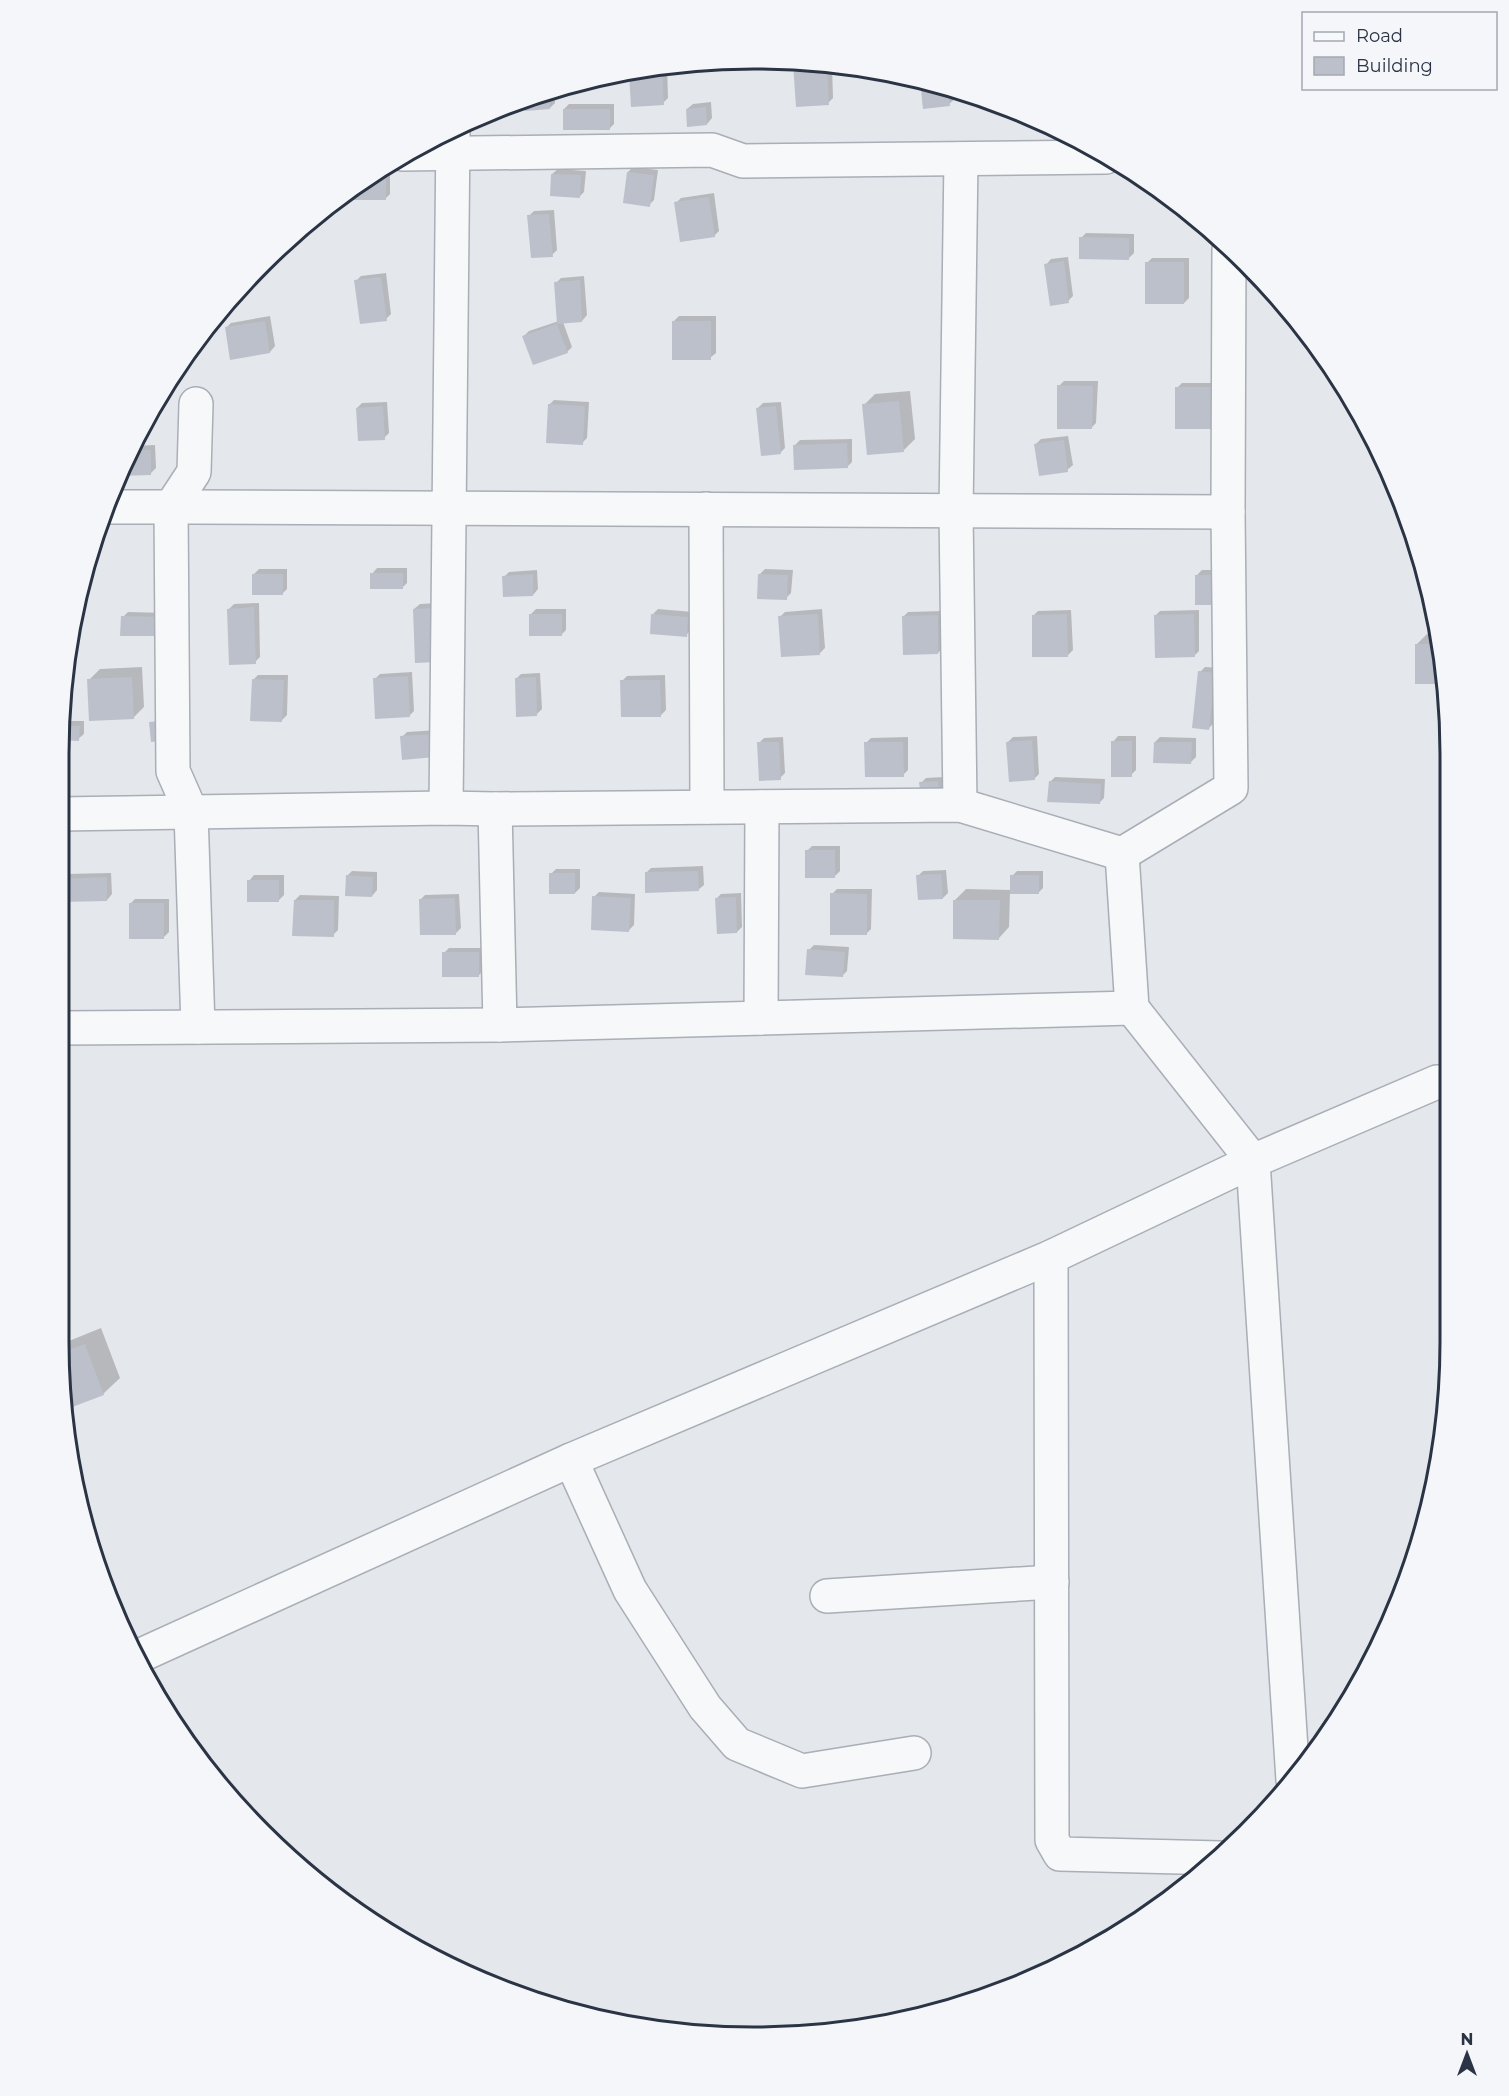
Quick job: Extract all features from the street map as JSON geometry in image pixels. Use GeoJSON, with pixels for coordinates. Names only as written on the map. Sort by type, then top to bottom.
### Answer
{"type":"FeatureCollection","features":[{"type":"Feature","properties":{"kind":"street"},"geometry":{"type":"LineString","coordinates":[[446,808],[453,142],[712,150],[743,161],[1090,157]]}},
{"type":"Feature","properties":{"kind":"street"},"geometry":{"type":"LineString","coordinates":[[960,805],[956,512],[961,159]]}},
{"type":"Feature","properties":{"kind":"street"},"geometry":{"type":"LineString","coordinates":[[69,814],[446,808],[960,805],[1122,854],[1231,788],[1228,512],[1229,261]]}},
{"type":"Feature","properties":{"kind":"street"},"geometry":{"type":"LineString","coordinates":[[196,404],[194,471],[171,507],[172,771],[191,812],[198,1027]]}},
{"type":"Feature","properties":{"kind":"street"},"geometry":{"type":"LineString","coordinates":[[115,507],[449,506],[956,512],[1228,512]]}},
{"type":"Feature","properties":{"kind":"street"},"geometry":{"type":"LineString","coordinates":[[706,509],[707,807]]}},
{"type":"Feature","properties":{"kind":"street"},"geometry":{"type":"LineString","coordinates":[[761,1018],[762,807]]}},
{"type":"Feature","properties":{"kind":"street"},"geometry":{"type":"LineString","coordinates":[[495,809],[500,1025]]}},
{"type":"Feature","properties":{"kind":"street"},"geometry":{"type":"LineString","coordinates":[[1122,854],[1132,1008],[1253,1161],[1292,1766]]}},
{"type":"Feature","properties":{"kind":"street"},"geometry":{"type":"LineString","coordinates":[[69,1028],[500,1025],[1132,1008]]}},
{"type":"Feature","properties":{"kind":"street"},"geometry":{"type":"LineString","coordinates":[[145,1654],[571,1460],[1051,1257],[1253,1161],[1440,1082]]}},
{"type":"Feature","properties":{"kind":"street"},"geometry":{"type":"LineString","coordinates":[[1051,1257],[1052,1840],[1060,1854],[1205,1858]]}},
{"type":"Feature","properties":{"kind":"street"},"geometry":{"type":"LineString","coordinates":[[571,1460],[630,1590],[705,1707],[737,1744],[802,1771],[914,1753]]}},
{"type":"Feature","properties":{"kind":"street"},"geometry":{"type":"LineString","coordinates":[[826,1596],[1052,1582]]}},
{"type":"Feature","properties":{"kind":"building"},"geometry":{"type":"Polygon","coordinates":[[[793,70],[827,73],[829,105],[796,107],[793,70]]]}},
{"type":"Feature","properties":{"kind":"building"},"geometry":{"type":"Polygon","coordinates":[[[663,75],[664,105],[631,107],[629,81],[663,75]]]}},
{"type":"Feature","properties":{"kind":"building"},"geometry":{"type":"Polygon","coordinates":[[[921,89],[949,97],[950,106],[923,109],[921,89]]]}},
{"type":"Feature","properties":{"kind":"building"},"geometry":{"type":"Polygon","coordinates":[[[550,100],[550,109],[525,111],[525,109],[550,100]]]}},
{"type":"Feature","properties":{"kind":"building"},"geometry":{"type":"Polygon","coordinates":[[[706,107],[707,125],[687,127],[686,109],[706,107]]]}},
{"type":"Feature","properties":{"kind":"building"},"geometry":{"type":"Polygon","coordinates":[[[563,109],[610,109],[610,130],[563,130],[563,109]]]}},
{"type":"Feature","properties":{"kind":"building"},"geometry":{"type":"Polygon","coordinates":[[[627,172],[654,175],[650,207],[623,203],[627,172]]]}},
{"type":"Feature","properties":{"kind":"building"},"geometry":{"type":"Polygon","coordinates":[[[551,174],[581,175],[580,198],[550,196],[551,174]]]}},
{"type":"Feature","properties":{"kind":"building"},"geometry":{"type":"Polygon","coordinates":[[[386,177],[386,200],[353,200],[386,177]]]}},
{"type":"Feature","properties":{"kind":"building"},"geometry":{"type":"Polygon","coordinates":[[[709,197],[715,237],[680,242],[674,202],[709,197]]]}},
{"type":"Feature","properties":{"kind":"building"},"geometry":{"type":"Polygon","coordinates":[[[549,214],[553,257],[531,258],[527,215],[549,214]]]}},
{"type":"Feature","properties":{"kind":"building"},"geometry":{"type":"Polygon","coordinates":[[[1079,237],[1129,238],[1129,260],[1079,259],[1079,237]]]}},
{"type":"Feature","properties":{"kind":"building"},"geometry":{"type":"Polygon","coordinates":[[[1064,261],[1069,303],[1050,306],[1044,264],[1064,261]]]}},
{"type":"Feature","properties":{"kind":"building"},"geometry":{"type":"Polygon","coordinates":[[[1145,262],[1184,262],[1184,304],[1145,304],[1145,262]]]}},
{"type":"Feature","properties":{"kind":"building"},"geometry":{"type":"Polygon","coordinates":[[[381,277],[387,321],[360,324],[354,280],[381,277]]]}},
{"type":"Feature","properties":{"kind":"building"},"geometry":{"type":"Polygon","coordinates":[[[580,280],[582,322],[557,324],[554,282],[580,280]]]}},
{"type":"Feature","properties":{"kind":"building"},"geometry":{"type":"Polygon","coordinates":[[[265,321],[270,353],[230,360],[225,327],[265,321]]]}},
{"type":"Feature","properties":{"kind":"building"},"geometry":{"type":"Polygon","coordinates":[[[672,321],[711,321],[711,360],[672,360],[672,321]]]}},
{"type":"Feature","properties":{"kind":"building"},"geometry":{"type":"Polygon","coordinates":[[[557,324],[568,353],[533,365],[522,336],[557,324]]]}},
{"type":"Feature","properties":{"kind":"building"},"geometry":{"type":"Polygon","coordinates":[[[1057,385],[1093,386],[1092,429],[1057,429],[1057,385]]]}},
{"type":"Feature","properties":{"kind":"building"},"geometry":{"type":"Polygon","coordinates":[[[1175,387],[1214,387],[1214,429],[1175,429],[1175,387]]]}},
{"type":"Feature","properties":{"kind":"building"},"geometry":{"type":"Polygon","coordinates":[[[899,401],[904,452],[867,455],[862,404],[899,401]]]}},
{"type":"Feature","properties":{"kind":"building"},"geometry":{"type":"Polygon","coordinates":[[[548,404],[585,406],[583,445],[546,443],[548,404]]]}},
{"type":"Feature","properties":{"kind":"building"},"geometry":{"type":"Polygon","coordinates":[[[383,406],[385,440],[358,441],[356,408],[383,406]]]}},
{"type":"Feature","properties":{"kind":"building"},"geometry":{"type":"Polygon","coordinates":[[[776,406],[781,454],[761,456],[756,408],[776,406]]]}},
{"type":"Feature","properties":{"kind":"building"},"geometry":{"type":"Polygon","coordinates":[[[1064,440],[1068,472],[1039,476],[1034,444],[1064,440]]]}},
{"type":"Feature","properties":{"kind":"building"},"geometry":{"type":"Polygon","coordinates":[[[847,443],[848,468],[794,470],[793,445],[847,443]]]}},
{"type":"Feature","properties":{"kind":"building"},"geometry":{"type":"Polygon","coordinates":[[[141,450],[151,450],[151,475],[129,476],[141,450]]]}},
{"type":"Feature","properties":{"kind":"building"},"geometry":{"type":"Polygon","coordinates":[[[370,573],[403,573],[403,589],[370,589],[370,573]]]}},
{"type":"Feature","properties":{"kind":"building"},"geometry":{"type":"Polygon","coordinates":[[[252,574],[283,574],[283,595],[252,595],[252,574]]]}},
{"type":"Feature","properties":{"kind":"building"},"geometry":{"type":"Polygon","coordinates":[[[533,574],[533,596],[503,597],[502,576],[533,574]]]}},
{"type":"Feature","properties":{"kind":"building"},"geometry":{"type":"Polygon","coordinates":[[[758,574],[788,575],[787,600],[757,599],[758,574]]]}},
{"type":"Feature","properties":{"kind":"building"},"geometry":{"type":"Polygon","coordinates":[[[1195,575],[1213,575],[1213,605],[1195,605],[1195,575]]]}},
{"type":"Feature","properties":{"kind":"building"},"geometry":{"type":"Polygon","coordinates":[[[254,607],[256,664],[229,665],[227,609],[254,607]]]}},
{"type":"Feature","properties":{"kind":"building"},"geometry":{"type":"Polygon","coordinates":[[[435,608],[437,662],[415,663],[413,609],[435,608]]]}},
{"type":"Feature","properties":{"kind":"building"},"geometry":{"type":"Polygon","coordinates":[[[529,614],[562,614],[562,636],[529,636],[529,614]]]}},
{"type":"Feature","properties":{"kind":"building"},"geometry":{"type":"Polygon","coordinates":[[[651,614],[688,617],[687,637],[650,634],[651,614]]]}},
{"type":"Feature","properties":{"kind":"building"},"geometry":{"type":"Polygon","coordinates":[[[818,614],[820,655],[781,657],[778,616],[818,614]]]}},
{"type":"Feature","properties":{"kind":"building"},"geometry":{"type":"Polygon","coordinates":[[[1067,614],[1068,657],[1032,657],[1032,615],[1067,614]]]}},
{"type":"Feature","properties":{"kind":"building"},"geometry":{"type":"Polygon","coordinates":[[[1194,614],[1195,657],[1155,658],[1154,615],[1194,614]]]}},
{"type":"Feature","properties":{"kind":"building"},"geometry":{"type":"Polygon","coordinates":[[[938,615],[938,654],[903,655],[902,616],[938,615]]]}},
{"type":"Feature","properties":{"kind":"building"},"geometry":{"type":"Polygon","coordinates":[[[121,616],[162,617],[162,636],[120,636],[121,616]]]}},
{"type":"Feature","properties":{"kind":"building"},"geometry":{"type":"Polygon","coordinates":[[[1415,644],[1431,644],[1436,684],[1415,684],[1415,644]]]}},
{"type":"Feature","properties":{"kind":"building"},"geometry":{"type":"Polygon","coordinates":[[[1198,671],[1215,673],[1209,730],[1192,728],[1198,671]]]}},
{"type":"Feature","properties":{"kind":"building"},"geometry":{"type":"Polygon","coordinates":[[[408,676],[410,717],[375,719],[373,678],[408,676]]]}},
{"type":"Feature","properties":{"kind":"building"},"geometry":{"type":"Polygon","coordinates":[[[132,677],[134,719],[89,721],[87,679],[132,677]]]}},
{"type":"Feature","properties":{"kind":"building"},"geometry":{"type":"Polygon","coordinates":[[[536,677],[537,716],[516,717],[515,678],[536,677]]]}},
{"type":"Feature","properties":{"kind":"building"},"geometry":{"type":"Polygon","coordinates":[[[252,679],[284,680],[282,722],[250,721],[252,679]]]}},
{"type":"Feature","properties":{"kind":"building"},"geometry":{"type":"Polygon","coordinates":[[[620,680],[660,680],[661,717],[621,717],[620,680]]]}},
{"type":"Feature","properties":{"kind":"building"},"geometry":{"type":"Polygon","coordinates":[[[169,720],[171,740],[151,742],[149,722],[169,720]]]}},
{"type":"Feature","properties":{"kind":"building"},"geometry":{"type":"Polygon","coordinates":[[[70,725],[80,726],[79,741],[69,740],[70,725]]]}},
{"type":"Feature","properties":{"kind":"building"},"geometry":{"type":"Polygon","coordinates":[[[433,734],[435,757],[402,760],[400,736],[433,734]]]}},
{"type":"Feature","properties":{"kind":"building"},"geometry":{"type":"Polygon","coordinates":[[[1032,740],[1035,780],[1009,782],[1006,742],[1032,740]]]}},
{"type":"Feature","properties":{"kind":"building"},"geometry":{"type":"Polygon","coordinates":[[[1111,741],[1132,741],[1132,777],[1111,777],[1111,741]]]}},
{"type":"Feature","properties":{"kind":"building"},"geometry":{"type":"Polygon","coordinates":[[[757,742],[779,742],[781,780],[759,781],[757,742]]]}},
{"type":"Feature","properties":{"kind":"building"},"geometry":{"type":"Polygon","coordinates":[[[864,742],[903,742],[904,777],[865,777],[864,742]]]}},
{"type":"Feature","properties":{"kind":"building"},"geometry":{"type":"Polygon","coordinates":[[[1154,742],[1192,742],[1191,764],[1153,763],[1154,742]]]}},
{"type":"Feature","properties":{"kind":"building"},"geometry":{"type":"Polygon","coordinates":[[[938,781],[940,802],[922,804],[919,782],[938,781]]]}},
{"type":"Feature","properties":{"kind":"building"},"geometry":{"type":"Polygon","coordinates":[[[1049,781],[1101,784],[1100,804],[1047,802],[1049,781]]]}},
{"type":"Feature","properties":{"kind":"building"},"geometry":{"type":"Polygon","coordinates":[[[805,850],[835,850],[835,878],[805,878],[805,850]]]}},
{"type":"Feature","properties":{"kind":"building"},"geometry":{"type":"Polygon","coordinates":[[[698,871],[699,891],[645,893],[645,872],[698,871]]]}},
{"type":"Feature","properties":{"kind":"building"},"geometry":{"type":"Polygon","coordinates":[[[549,873],[575,873],[575,894],[549,894],[549,873]]]}},
{"type":"Feature","properties":{"kind":"building"},"geometry":{"type":"Polygon","coordinates":[[[941,874],[943,899],[918,900],[916,875],[941,874]]]}},
{"type":"Feature","properties":{"kind":"building"},"geometry":{"type":"Polygon","coordinates":[[[346,875],[373,877],[372,897],[345,896],[346,875]]]}},
{"type":"Feature","properties":{"kind":"building"},"geometry":{"type":"Polygon","coordinates":[[[1010,875],[1039,875],[1039,894],[1010,894],[1010,875]]]}},
{"type":"Feature","properties":{"kind":"building"},"geometry":{"type":"Polygon","coordinates":[[[107,877],[107,901],[69,902],[69,879],[107,877]]]}},
{"type":"Feature","properties":{"kind":"building"},"geometry":{"type":"Polygon","coordinates":[[[247,880],[279,880],[279,902],[247,902],[247,880]]]}},
{"type":"Feature","properties":{"kind":"building"},"geometry":{"type":"Polygon","coordinates":[[[830,893],[867,894],[867,935],[830,935],[830,893]]]}},
{"type":"Feature","properties":{"kind":"building"},"geometry":{"type":"Polygon","coordinates":[[[592,896],[631,898],[629,932],[591,930],[592,896]]]}},
{"type":"Feature","properties":{"kind":"building"},"geometry":{"type":"Polygon","coordinates":[[[736,897],[737,933],[717,934],[715,898],[736,897]]]}},
{"type":"Feature","properties":{"kind":"building"},"geometry":{"type":"Polygon","coordinates":[[[455,898],[456,935],[420,935],[419,899],[455,898]]]}},
{"type":"Feature","properties":{"kind":"building"},"geometry":{"type":"Polygon","coordinates":[[[294,900],[334,900],[334,937],[292,936],[294,900]]]}},
{"type":"Feature","properties":{"kind":"building"},"geometry":{"type":"Polygon","coordinates":[[[953,900],[1000,900],[999,940],[953,939],[953,900]]]}},
{"type":"Feature","properties":{"kind":"building"},"geometry":{"type":"Polygon","coordinates":[[[129,903],[164,903],[164,939],[129,939],[129,903]]]}},
{"type":"Feature","properties":{"kind":"building"},"geometry":{"type":"Polygon","coordinates":[[[807,949],[845,952],[843,977],[805,975],[807,949]]]}},
{"type":"Feature","properties":{"kind":"building"},"geometry":{"type":"Polygon","coordinates":[[[442,952],[479,952],[479,977],[442,977],[442,952]]]}},
{"type":"Feature","properties":{"kind":"building"},"geometry":{"type":"Polygon","coordinates":[[[85,1344],[104,1395],[72,1407],[70,1386],[69,1350],[85,1344]]]}}]}
